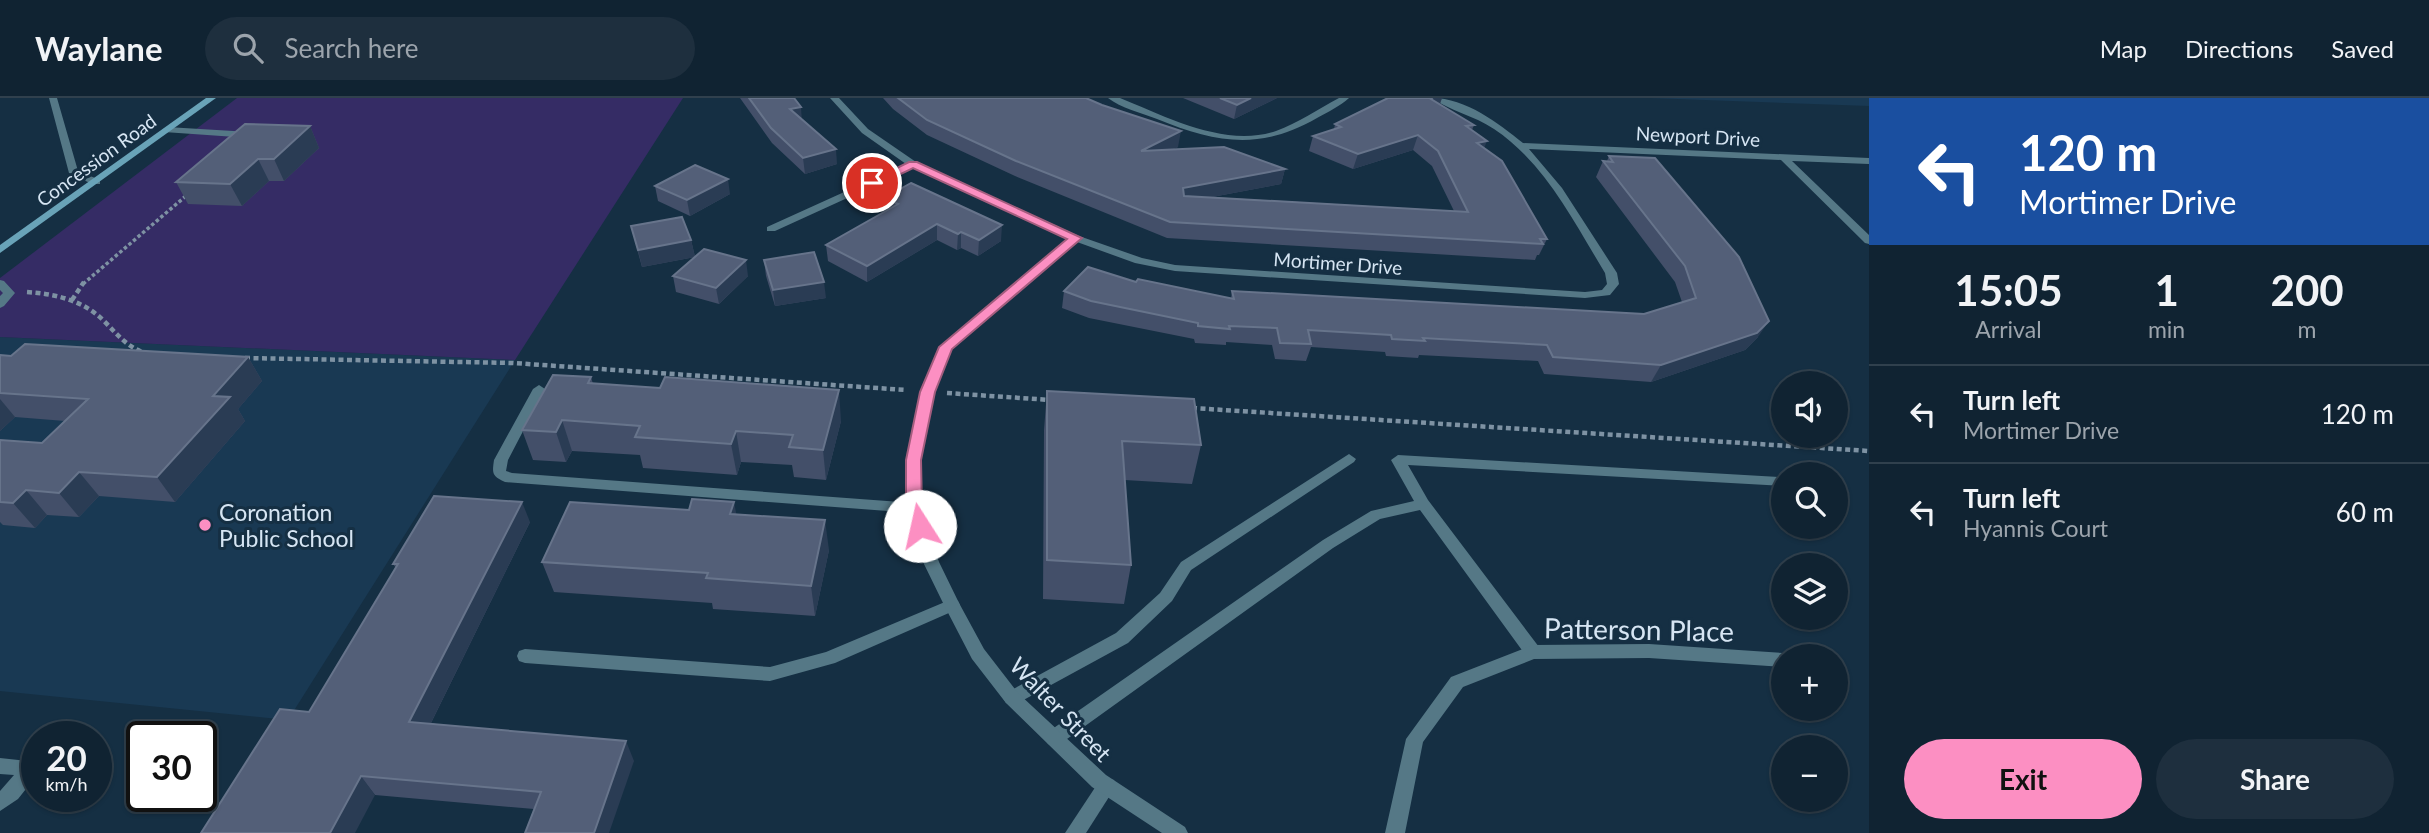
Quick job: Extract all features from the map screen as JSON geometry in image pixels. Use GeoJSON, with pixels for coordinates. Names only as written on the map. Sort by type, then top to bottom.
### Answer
{"type":"FeatureCollection","features":[{"type":"Feature","properties":{"kind":"main road","name":"Concession Road"},"geometry":{"type":"LineString","coordinates":[[0,250],[212,98]]}},
{"type":"Feature","properties":{"kind":"street"},"geometry":{"type":"LineString","coordinates":[[53,98],[74,173],[96,182]]}},
{"type":"Feature","properties":{"kind":"street","name":"Mortimer Drive"},"geometry":{"type":"LineString","coordinates":[[834,98],[865,131],[913,164],[1075,238],[1129,258],[1175,268],[1432,287],[1585,295],[1606,293],[1613,284],[1611,273],[1524,146],[1480,115],[1436,98]]}},
{"type":"Feature","properties":{"kind":"street"},"geometry":{"type":"LineString","coordinates":[[1112,98],[1209,133],[1237,139],[1266,137],[1283,131],[1345,98]]}},
{"type":"Feature","properties":{"kind":"street"},"geometry":{"type":"LineString","coordinates":[[167,130],[268,136]]}},
{"type":"Feature","properties":{"kind":"street","name":"Newport Drive"},"geometry":{"type":"LineString","coordinates":[[1524,146],[1869,161]]}},
{"type":"Feature","properties":{"kind":"street"},"geometry":{"type":"LineString","coordinates":[[1783,158],[1869,241]]}},
{"type":"Feature","properties":{"kind":"street"},"geometry":{"type":"LineString","coordinates":[[771,229],[913,164]]}},
{"type":"Feature","properties":{"kind":"street","name":"Walter Street"},"geometry":{"type":"LineString","coordinates":[[1075,238],[946,347],[928,392],[914,460],[914,508],[931,562],[952,606],[978,654],[1012,698],[1107,786],[1178,833]]}},
{"type":"Feature","properties":{"kind":"street"},"geometry":{"type":"LineString","coordinates":[[0,283],[9,293],[0,304]]}},
{"type":"Feature","properties":{"kind":"street"},"geometry":{"type":"LineString","coordinates":[[539,389],[501,460],[499,473],[510,478],[914,508]]}},
{"type":"Feature","properties":{"kind":"street"},"geometry":{"type":"LineString","coordinates":[[1012,698],[1122,638],[1166,597],[1186,566],[1349,459]]}},
{"type":"Feature","properties":{"kind":"street"},"geometry":{"type":"LineString","coordinates":[[1533,652],[1423,504],[1398,460],[1771,482]]}},
{"type":"Feature","properties":{"kind":"street"},"geometry":{"type":"LineString","coordinates":[[1054,738],[1328,544],[1376,515],[1423,504]]}},
{"type":"Feature","properties":{"kind":"street"},"geometry":{"type":"LineString","coordinates":[[525,656],[770,674],[829,658],[952,606]]}},
{"type":"Feature","properties":{"kind":"street","name":"Patterson Place"},"geometry":{"type":"LineString","coordinates":[[1395,833],[1415,739],[1457,682],[1533,652],[1648,651],[1771,659]]}},
{"type":"Feature","properties":{"kind":"street"},"geometry":{"type":"LineString","coordinates":[[0,766],[31,768],[0,802]]}},
{"type":"Feature","properties":{"kind":"street"},"geometry":{"type":"LineString","coordinates":[[1075,833],[1107,786]]}},
{"type":"Feature","properties":{"kind":"path"},"geometry":{"type":"LineString","coordinates":[[72,300],[87,278],[189,193]]}},
{"type":"Feature","properties":{"kind":"path"},"geometry":{"type":"LineString","coordinates":[[26,292],[72,300],[102,319],[122,344],[140,352],[153,353]]}},
{"type":"Feature","properties":{"kind":"path"},"geometry":{"type":"LineString","coordinates":[[234,357],[513,363],[906,390]]}},
{"type":"Feature","properties":{"kind":"path"},"geometry":{"type":"LineString","coordinates":[[943,393],[1054,400]]}},
{"type":"Feature","properties":{"kind":"path"},"geometry":{"type":"LineString","coordinates":[[1178,408],[1869,451]]}},
{"type":"Feature","properties":{"kind":"shaded area"},"geometry":{"type":"Polygon","coordinates":[[[237,98],[683,98],[515,360],[0,337],[0,278],[237,98]]]}},
{"type":"Feature","properties":{"kind":"shaded area"},"geometry":{"type":"Polygon","coordinates":[[[1650,98],[1869,98],[1869,106],[1650,98]]]}},
{"type":"Feature","properties":{"kind":"shaded area","name":"Coronation Public School"},"geometry":{"type":"Polygon","coordinates":[[[0,337],[515,360],[288,720],[0,691],[0,337]]]}},
{"type":"Feature","properties":{"kind":"building"},"geometry":{"type":"Polygon","coordinates":[[[749,98],[794,98],[801,107],[790,109],[836,149],[803,158],[771,128],[749,98]]]}},
{"type":"Feature","properties":{"kind":"building"},"geometry":{"type":"Polygon","coordinates":[[[898,98],[1086,98],[1181,131],[1141,151],[1224,147],[1285,169],[1183,188],[1184,196],[1468,212],[1438,151],[1418,135],[1358,154],[1313,136],[1341,127],[1335,124],[1388,98],[1432,98],[1474,125],[1466,126],[1487,141],[1477,143],[1502,161],[1547,239],[1540,239],[1543,244],[1170,222],[1016,161],[927,120],[898,98]]]}},
{"type":"Feature","properties":{"kind":"building"},"geometry":{"type":"Polygon","coordinates":[[[1220,98],[1251,98],[1237,105],[1220,98]]]}},
{"type":"Feature","properties":{"kind":"building"},"geometry":{"type":"Polygon","coordinates":[[[245,124],[310,126],[274,159],[258,159],[230,184],[176,182],[245,124]]]}},
{"type":"Feature","properties":{"kind":"building"},"geometry":{"type":"Polygon","coordinates":[[[1609,156],[1655,158],[1739,257],[1769,321],[1757,333],[1661,365],[1553,357],[1547,345],[1423,338],[1425,341],[1392,339],[1391,335],[1308,330],[1311,344],[1280,343],[1277,328],[1229,326],[1230,329],[1198,326],[1198,323],[1091,301],[1064,291],[1088,267],[1136,282],[1138,279],[1234,299],[1232,291],[1644,314],[1696,298],[1685,266],[1603,161],[1613,162],[1609,156]]]}},
{"type":"Feature","properties":{"kind":"building"},"geometry":{"type":"Polygon","coordinates":[[[695,165],[728,179],[687,200],[655,186],[695,165]]]}},
{"type":"Feature","properties":{"kind":"building"},"geometry":{"type":"Polygon","coordinates":[[[911,183],[1002,225],[979,240],[937,224],[867,266],[826,245],[898,204],[884,198],[911,183]]]}},
{"type":"Feature","properties":{"kind":"building"},"geometry":{"type":"Polygon","coordinates":[[[682,217],[691,240],[638,250],[631,226],[682,217]]]}},
{"type":"Feature","properties":{"kind":"building"},"geometry":{"type":"Polygon","coordinates":[[[704,249],[746,260],[716,288],[673,276],[704,249]]]}},
{"type":"Feature","properties":{"kind":"building"},"geometry":{"type":"Polygon","coordinates":[[[814,252],[824,282],[773,290],[764,260],[814,252]]]}},
{"type":"Feature","properties":{"kind":"building"},"geometry":{"type":"Polygon","coordinates":[[[25,344],[248,357],[213,396],[230,397],[157,477],[79,472],[59,493],[26,490],[13,503],[0,502],[0,440],[42,443],[88,399],[0,393],[0,355],[11,356],[25,344]]]}},
{"type":"Feature","properties":{"kind":"building"},"geometry":{"type":"Polygon","coordinates":[[[553,375],[591,377],[588,383],[660,388],[665,377],[839,390],[823,450],[789,447],[793,435],[736,431],[731,444],[635,437],[640,426],[562,420],[556,432],[522,430],[553,375]]]}},
{"type":"Feature","properties":{"kind":"building"},"geometry":{"type":"Polygon","coordinates":[[[1047,391],[1194,399],[1201,445],[1122,441],[1131,565],[1047,560],[1047,391]]]}},
{"type":"Feature","properties":{"kind":"building"},"geometry":{"type":"Polygon","coordinates":[[[434,496],[522,502],[409,722],[626,741],[594,833],[525,833],[541,792],[361,776],[330,833],[201,833],[217,812],[217,808],[280,709],[309,712],[398,564],[393,564],[434,496]]]}},
{"type":"Feature","properties":{"kind":"building"},"geometry":{"type":"Polygon","coordinates":[[[692,499],[734,502],[730,514],[825,520],[811,586],[706,578],[708,573],[542,562],[570,502],[689,510],[692,499]]]}},
{"type":"Feature","properties":{"kind":"place","name":"Coronation Public School"},"geometry":{"type":"Point","coordinates":[205,525]}},
{"type":"Feature","properties":{"kind":"route"},"geometry":{"type":"LineString","coordinates":[[872,183],[913,164],[1075,238],[980,315],[946,347],[935,368],[928,392],[914,460],[914,508],[920,526]]}}]}
